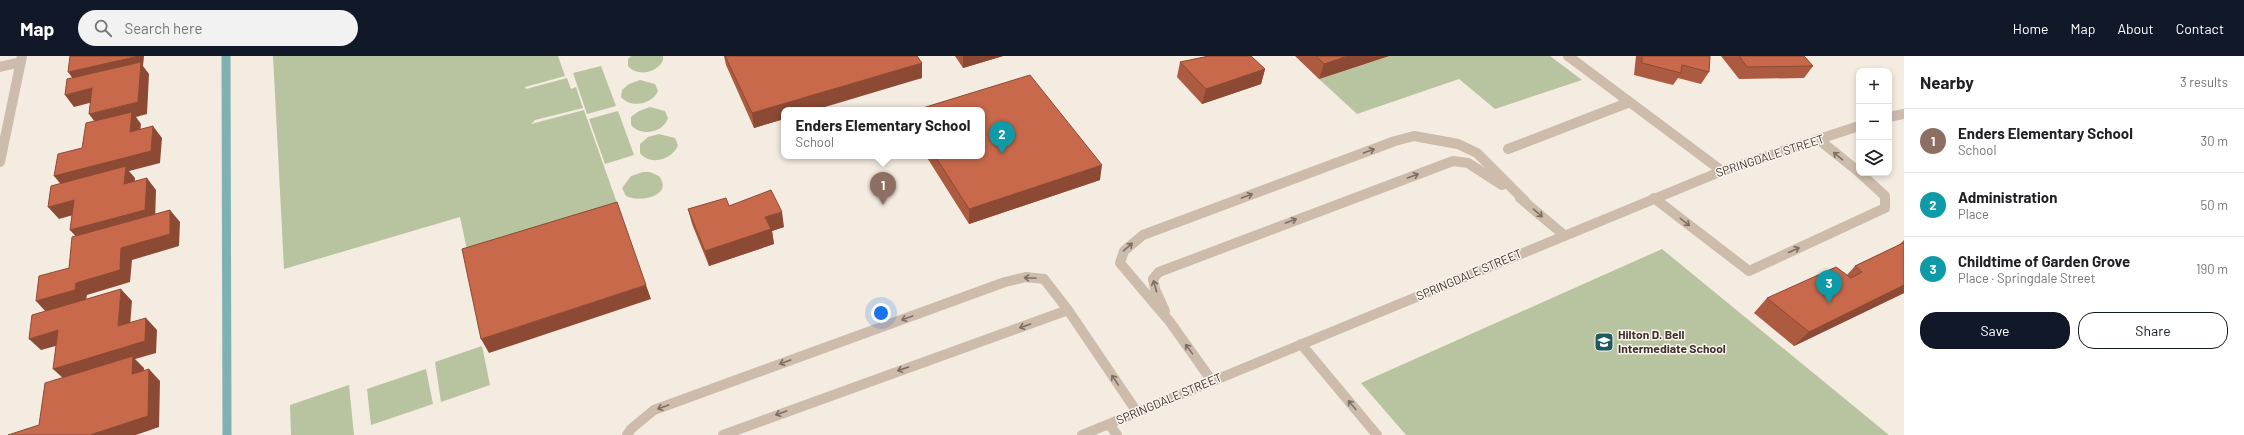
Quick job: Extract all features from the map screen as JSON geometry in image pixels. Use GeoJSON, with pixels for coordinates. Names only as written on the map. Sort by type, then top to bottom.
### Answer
{"type":"FeatureCollection","features":[{"type":"Feature","properties":{"kind":"street"},"geometry":{"type":"LineString","coordinates":[[1568,56],[1722,171]]}},
{"type":"Feature","properties":{"kind":"street"},"geometry":{"type":"LineString","coordinates":[[0,67],[22,59]]}},
{"type":"Feature","properties":{"kind":"street"},"geometry":{"type":"LineString","coordinates":[[0,162],[22,59]]}},
{"type":"Feature","properties":{"kind":"street"},"geometry":{"type":"LineString","coordinates":[[1508,149],[1630,102]]}},
{"type":"Feature","properties":{"kind":"street"},"geometry":{"type":"LineString","coordinates":[[1892,116],[1904,114]]}},
{"type":"Feature","properties":{"kind":"street","name":"SPRINGDALE STREET"},"geometry":{"type":"LineString","coordinates":[[1082,435],[1654,198],[1722,171],[1856,127]]}},
{"type":"Feature","properties":{"kind":"street"},"geometry":{"type":"LineString","coordinates":[[1212,381],[1170,322],[1120,263],[1124,251],[1143,235],[1394,141],[1414,136],[1428,137],[1458,144],[1477,153],[1525,201],[1564,235]]}},
{"type":"Feature","properties":{"kind":"street"},"geometry":{"type":"LineString","coordinates":[[1818,139],[1856,169]]}},
{"type":"Feature","properties":{"kind":"street"},"geometry":{"type":"LineString","coordinates":[[1170,322],[1155,289],[1153,279],[1159,272],[1453,161],[1468,163],[1525,201]]}},
{"type":"Feature","properties":{"kind":"street"},"geometry":{"type":"LineString","coordinates":[[1654,198],[1749,271],[1884,208],[1885,196],[1864,176]]}},
{"type":"Feature","properties":{"kind":"street"},"geometry":{"type":"LineString","coordinates":[[627,435],[631,429],[654,410],[1005,282],[1026,277],[1044,279],[1068,310],[1137,412]]}},
{"type":"Feature","properties":{"kind":"street"},"geometry":{"type":"LineString","coordinates":[[723,435],[1068,310]]}},
{"type":"Feature","properties":{"kind":"street"},"geometry":{"type":"LineString","coordinates":[[1302,344],[1377,435]]}},
{"type":"Feature","properties":{"kind":"street"},"geometry":{"type":"LineString","coordinates":[[1365,422],[1369,433],[1368,435]]}},
{"type":"Feature","properties":{"kind":"street"},"geometry":{"type":"LineString","coordinates":[[1109,424],[1117,435]]}},
{"type":"Feature","properties":{"kind":"green space"},"geometry":{"type":"Polygon","coordinates":[[[273,56],[558,56],[565,76],[525,87],[526,89],[567,78],[571,89],[576,87],[583,108],[535,120],[531,124],[584,110],[622,217],[470,264],[460,217],[284,269],[273,56]]]}},
{"type":"Feature","properties":{"kind":"green space"},"geometry":{"type":"Polygon","coordinates":[[[631,56],[663,56],[663,60],[657,68],[652,71],[637,72],[628,66],[628,59],[631,56]]]}},
{"type":"Feature","properties":{"kind":"green space"},"geometry":{"type":"Polygon","coordinates":[[[1389,56],[1550,56],[1582,80],[1495,109],[1459,79],[1357,114],[1319,79],[1389,56]]]}},
{"type":"Feature","properties":{"kind":"green space"},"geometry":{"type":"Polygon","coordinates":[[[601,66],[616,106],[587,114],[573,73],[601,66]]]}},
{"type":"Feature","properties":{"kind":"green space"},"geometry":{"type":"Polygon","coordinates":[[[640,80],[655,84],[658,91],[652,99],[647,102],[636,104],[625,101],[621,97],[622,90],[629,84],[640,80]]]}},
{"type":"Feature","properties":{"kind":"green space"},"geometry":{"type":"Polygon","coordinates":[[[650,107],[665,111],[668,118],[665,123],[662,127],[651,132],[635,129],[631,125],[631,117],[639,111],[650,107]]]}},
{"type":"Feature","properties":{"kind":"green space"},"geometry":{"type":"Polygon","coordinates":[[[618,111],[634,155],[605,164],[589,119],[618,111]]]}},
{"type":"Feature","properties":{"kind":"green space"},"geometry":{"type":"Polygon","coordinates":[[[659,134],[675,138],[678,145],[675,150],[666,158],[661,160],[644,157],[640,153],[640,144],[648,137],[659,134]]]}},
{"type":"Feature","properties":{"kind":"green space"},"geometry":{"type":"Polygon","coordinates":[[[643,172],[650,172],[659,176],[662,183],[662,189],[659,193],[647,198],[639,199],[626,196],[622,188],[631,176],[643,172]]]}},
{"type":"Feature","properties":{"kind":"green space","name":"Hilton D. Bell Intermediate School"},"geometry":{"type":"Polygon","coordinates":[[[1662,249],[1889,435],[1406,435],[1361,383],[1662,249]]]}},
{"type":"Feature","properties":{"kind":"green space"},"geometry":{"type":"Polygon","coordinates":[[[482,346],[490,385],[441,402],[435,362],[482,346]]]}},
{"type":"Feature","properties":{"kind":"green space"},"geometry":{"type":"Polygon","coordinates":[[[426,369],[433,404],[371,425],[367,389],[426,369]]]}},
{"type":"Feature","properties":{"kind":"green space"},"geometry":{"type":"Polygon","coordinates":[[[349,385],[354,435],[291,435],[290,405],[349,385]]]}},
{"type":"Feature","properties":{"kind":"building"},"geometry":{"type":"Polygon","coordinates":[[[70,56],[135,56],[135,57],[68,72],[70,56]]]}},
{"type":"Feature","properties":{"kind":"building"},"geometry":{"type":"Polygon","coordinates":[[[725,56],[917,56],[922,63],[752,113],[725,56]]]}},
{"type":"Feature","properties":{"kind":"building"},"geometry":{"type":"Polygon","coordinates":[[[1209,56],[1251,56],[1265,69],[1206,89],[1180,62],[1209,56]]]}},
{"type":"Feature","properties":{"kind":"building"},"geometry":{"type":"Polygon","coordinates":[[[1316,56],[1348,56],[1324,64],[1316,56]]]}},
{"type":"Feature","properties":{"kind":"building"},"geometry":{"type":"Polygon","coordinates":[[[1642,56],[1710,56],[1709,72],[1682,65],[1681,73],[1642,63],[1642,56]]]}},
{"type":"Feature","properties":{"kind":"building"},"geometry":{"type":"Polygon","coordinates":[[[1739,56],[1804,56],[1813,66],[1747,67],[1739,56]]]}},
{"type":"Feature","properties":{"kind":"building"},"geometry":{"type":"Polygon","coordinates":[[[141,62],[138,102],[89,114],[92,88],[65,95],[67,79],[141,62]]]}},
{"type":"Feature","properties":{"kind":"building"},"geometry":{"type":"Polygon","coordinates":[[[1030,75],[1102,165],[969,209],[937,159],[985,159],[985,107],[926,107],[1030,75]]]}},
{"type":"Feature","properties":{"kind":"building"},"geometry":{"type":"Polygon","coordinates":[[[132,112],[130,132],[153,126],[151,151],[54,176],[58,154],[82,148],[86,123],[132,112]]]}},
{"type":"Feature","properties":{"kind":"building"},"geometry":{"type":"Polygon","coordinates":[[[126,166],[124,184],[147,178],[145,210],[70,230],[74,200],[48,207],[51,186],[126,166]]]}},
{"type":"Feature","properties":{"kind":"building"},"geometry":{"type":"Polygon","coordinates":[[[771,190],[782,212],[765,217],[771,229],[705,251],[688,209],[726,198],[729,206],[771,190]]]}},
{"type":"Feature","properties":{"kind":"building"},"geometry":{"type":"Polygon","coordinates":[[[617,202],[646,285],[481,339],[462,249],[617,202]]]}},
{"type":"Feature","properties":{"kind":"building"},"geometry":{"type":"Polygon","coordinates":[[[170,210],[170,234],[121,248],[120,270],[76,283],[75,290],[36,301],[39,276],[69,268],[72,237],[170,210]]]}},
{"type":"Feature","properties":{"kind":"building"},"geometry":{"type":"Polygon","coordinates":[[[1903,243],[1904,285],[1809,332],[1767,298],[1836,267],[1851,278],[1862,272],[1855,266],[1903,243]]]}},
{"type":"Feature","properties":{"kind":"building"},"geometry":{"type":"Polygon","coordinates":[[[121,289],[118,326],[146,318],[145,341],[53,369],[58,330],[29,339],[32,315],[121,289]]]}},
{"type":"Feature","properties":{"kind":"building"},"geometry":{"type":"Polygon","coordinates":[[[133,356],[132,374],[149,369],[148,416],[90,435],[8,435],[39,425],[45,383],[133,356]]]}},
{"type":"Feature","properties":{"kind":"waterway"},"geometry":{"type":"LineString","coordinates":[[226,56],[227,435]]}},
{"type":"Feature","properties":{"kind":"place","name":"Administration"},"geometry":{"type":"Point","coordinates":[1002,154]}},
{"type":"Feature","properties":{"kind":"place","name":"Enders Elementary School"},"geometry":{"type":"Point","coordinates":[883,205]}},
{"type":"Feature","properties":{"kind":"place","name":"Childtime of Garden Grove"},"geometry":{"type":"Point","coordinates":[1829,303]}},
{"type":"Feature","properties":{"kind":"place","name":"Hilton D. Bell Intermediate School"},"geometry":{"type":"Point","coordinates":[1604,342]}}]}
